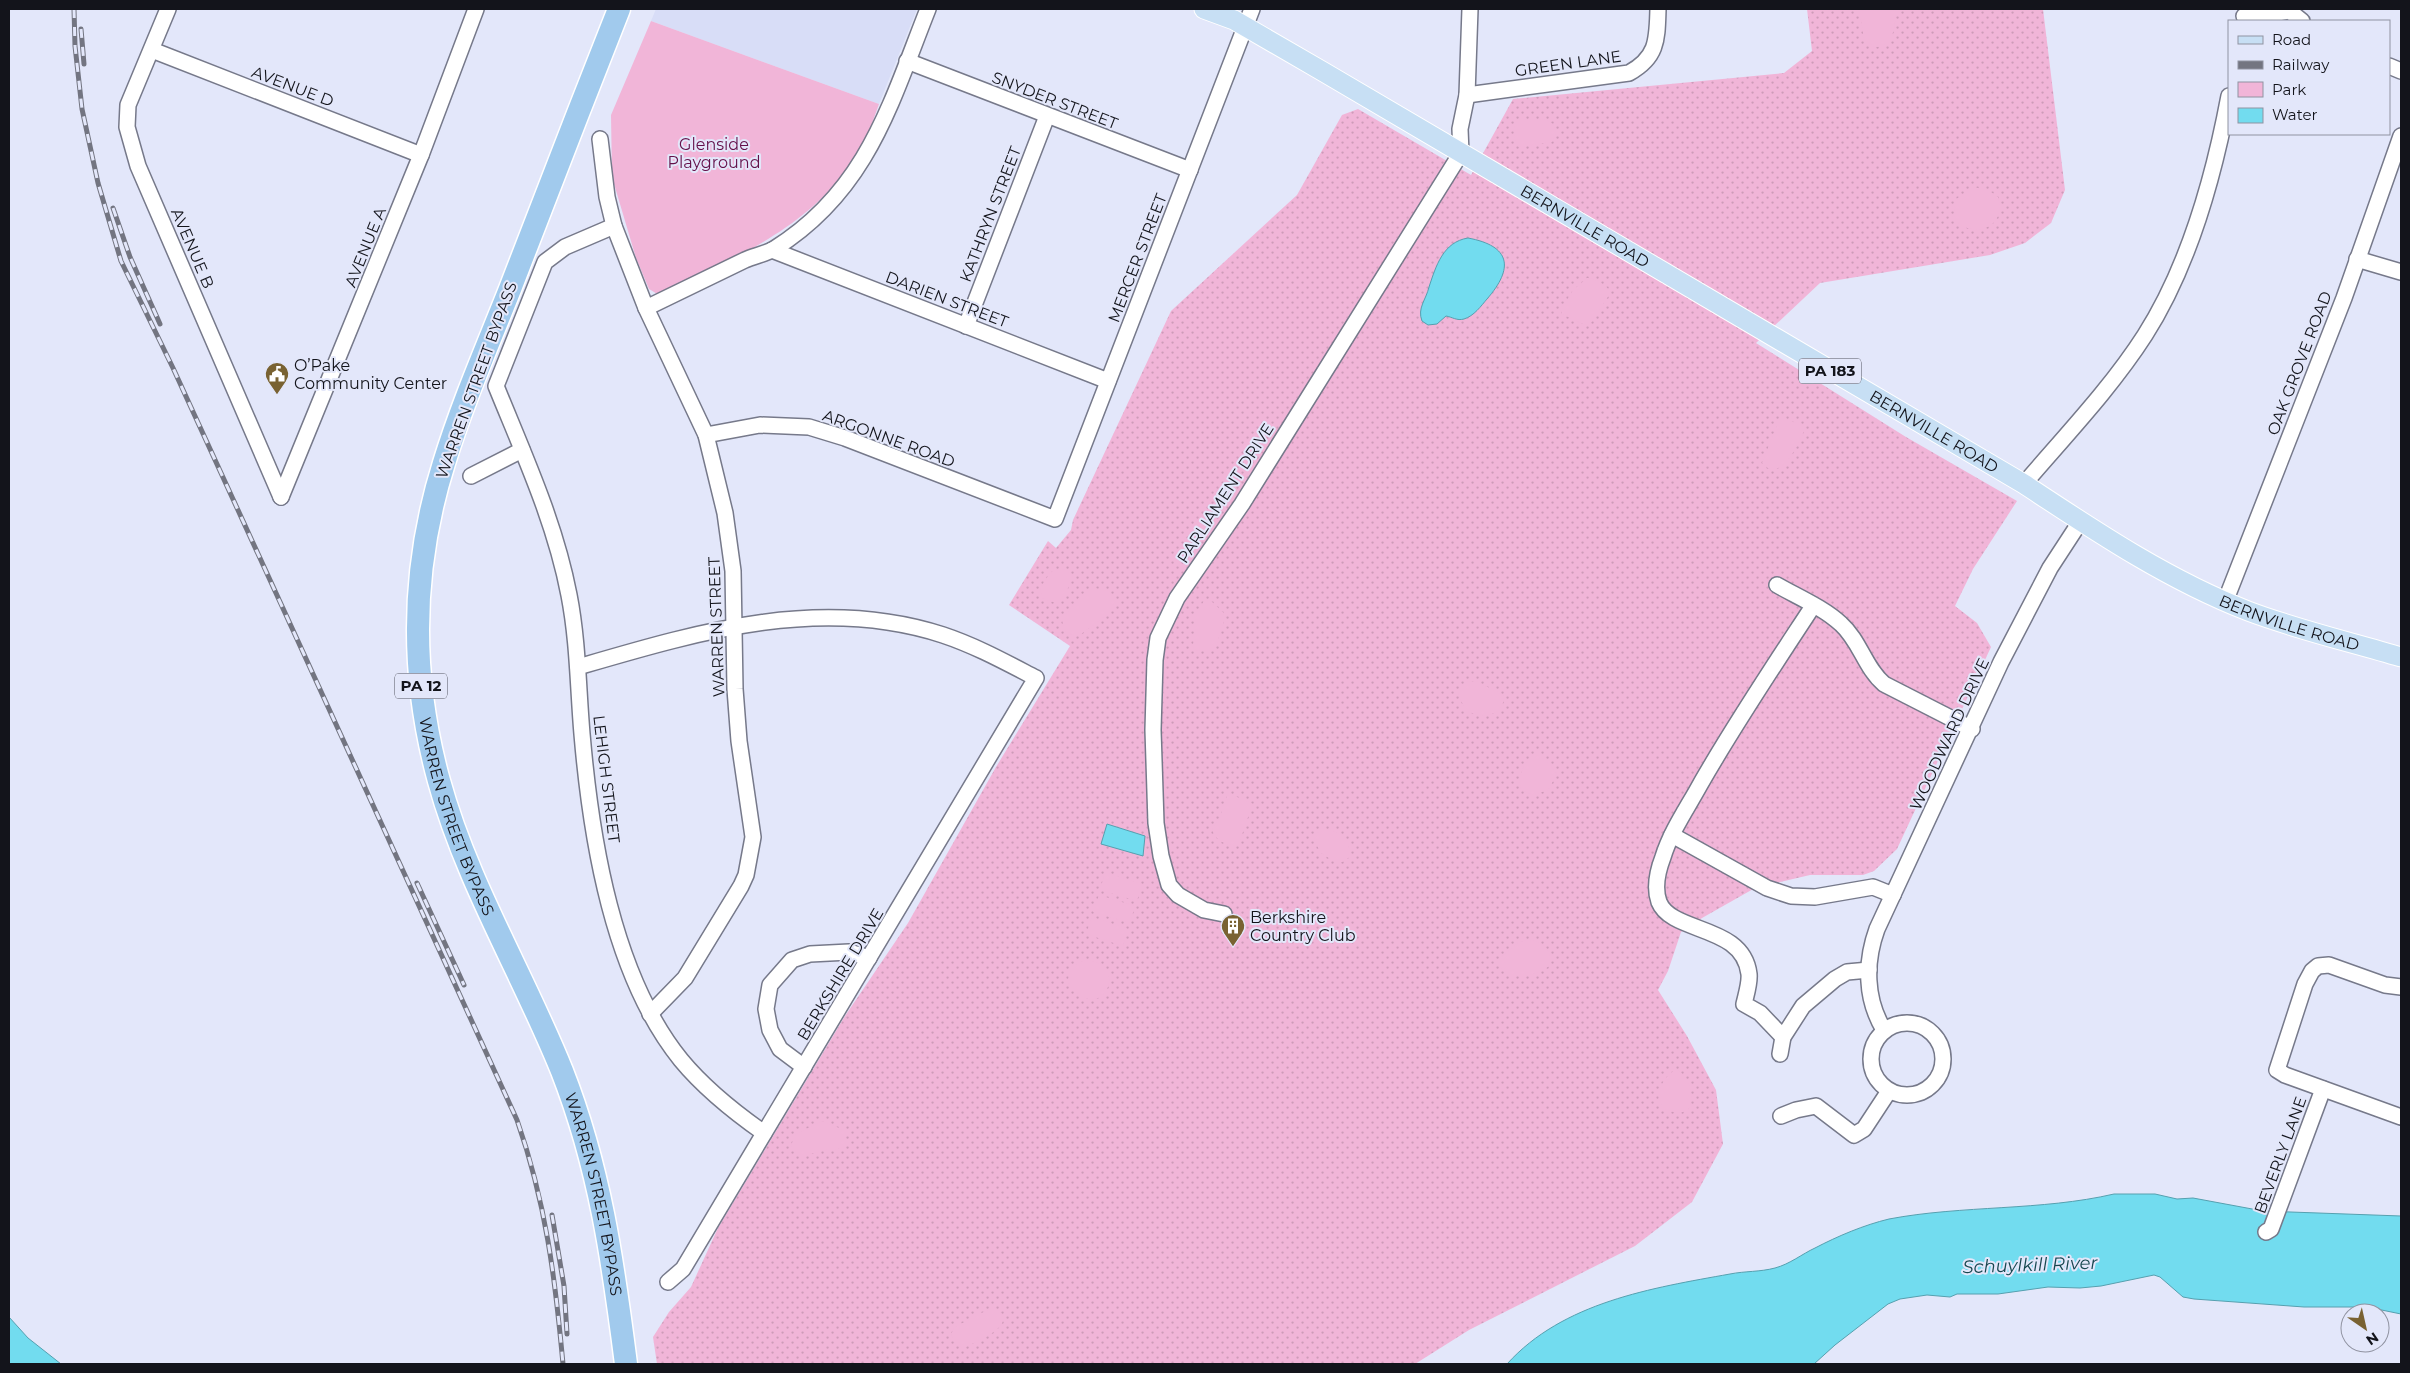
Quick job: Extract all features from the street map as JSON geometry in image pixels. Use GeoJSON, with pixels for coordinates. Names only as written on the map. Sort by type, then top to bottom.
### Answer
{"type":"FeatureCollection","features":[{"type":"Feature","properties":{"kind":"highway","name":"WARREN STREET BYPASS"},"geometry":{"type":"LineString","coordinates":[[605,9],[455,394],[431,462],[410,554],[404,632],[406,671],[414,730],[434,808],[469,897],[549,1074],[577,1155],[597,1243],[613,1364]]}},
{"type":"Feature","properties":{"kind":"highway","name":"WARREN STREET BYPASS"},"geometry":{"type":"LineString","coordinates":[[619,9],[443,465],[423,555],[417,632],[419,670],[427,728],[446,804],[481,892],[561,1070],[590,1152],[609,1240],[626,1364]]}},
{"type":"Feature","properties":{"kind":"main road","name":"PA 183"},"geometry":{"type":"LineString","coordinates":[[1204,9],[1245,27]]}},
{"type":"Feature","properties":{"kind":"main road","name":"BERNVILLE ROAD"},"geometry":{"type":"LineString","coordinates":[[1245,27],[2024,484],[2080,522],[2175,577],[2225,602],[2250,612],[2401,657]]}},
{"type":"Feature","properties":{"kind":"street","name":"AVENUE B"},"geometry":{"type":"LineString","coordinates":[[168,9],[128,105],[127,127],[138,166],[281,497]]}},
{"type":"Feature","properties":{"kind":"street","name":"AVENUE A"},"geometry":{"type":"LineString","coordinates":[[281,497],[421,156],[476,9]]}},
{"type":"Feature","properties":{"kind":"street"},"geometry":{"type":"LineString","coordinates":[[646,308],[750,258],[772,250],[815,217],[836,196],[855,173],[880,131],[928,9]]}},
{"type":"Feature","properties":{"kind":"street","name":"MERCER STREET"},"geometry":{"type":"LineString","coordinates":[[1055,519],[1252,9]]}},
{"type":"Feature","properties":{"kind":"street"},"geometry":{"type":"LineString","coordinates":[[1460,153],[1460,129],[1467,95],[1470,9]]}},
{"type":"Feature","properties":{"kind":"street","name":"GREEN LANE"},"geometry":{"type":"LineString","coordinates":[[1467,95],[1629,73],[1644,63],[1652,52],[1657,40],[1658,9]]}},
{"type":"Feature","properties":{"kind":"street"},"geometry":{"type":"LineString","coordinates":[[2245,15],[2264,16],[2288,10],[2301,20]]}},
{"type":"Feature","properties":{"kind":"street","name":"AVENUE D"},"geometry":{"type":"LineString","coordinates":[[152,50],[421,156]]}},
{"type":"Feature","properties":{"kind":"street","name":"SNYDER STREET"},"geometry":{"type":"LineString","coordinates":[[907,61],[1190,170]]}},
{"type":"Feature","properties":{"kind":"street"},"geometry":{"type":"LineString","coordinates":[[2024,484],[2115,376],[2154,320],[2177,271],[2204,198],[2228,101]]}},
{"type":"Feature","properties":{"kind":"street","name":"KATHRYN STREET"},"geometry":{"type":"LineString","coordinates":[[966,326],[1047,116]]}},
{"type":"Feature","properties":{"kind":"street","name":"OAK GROVE ROAD"},"geometry":{"type":"LineString","coordinates":[[2225,602],[2357,259],[2401,136]]}},
{"type":"Feature","properties":{"kind":"street","name":"WARREN STREET"},"geometry":{"type":"LineString","coordinates":[[600,139],[607,197],[614,226],[646,308],[706,435],[721,494],[731,551],[735,625],[735,689],[739,741],[753,837],[746,875],[685,978],[650,1014]]}},
{"type":"Feature","properties":{"kind":"street","name":"PARLIAMENT DRIVE"},"geometry":{"type":"LineString","coordinates":[[1224,914],[1204,910],[1178,895],[1169,885],[1161,856],[1156,823],[1153,730],[1154,660],[1158,638],[1177,598],[1242,504],[1460,153]]}},
{"type":"Feature","properties":{"kind":"street","name":"LEHIGH STREET"},"geometry":{"type":"LineString","coordinates":[[614,226],[565,247],[545,262],[496,386],[544,503],[559,548],[571,606],[587,782],[601,863],[624,957],[650,1014],[668,1042],[694,1075],[720,1100],[764,1133]]}},
{"type":"Feature","properties":{"kind":"street","name":"DARIEN STREET"},"geometry":{"type":"LineString","coordinates":[[772,250],[1108,381]]}},
{"type":"Feature","properties":{"kind":"street"},"geometry":{"type":"LineString","coordinates":[[2357,259],[2401,272]]}},
{"type":"Feature","properties":{"kind":"street","name":"ARGONNE ROAD"},"geometry":{"type":"LineString","coordinates":[[706,435],[760,425],[809,427],[846,438],[1055,519]]}},
{"type":"Feature","properties":{"kind":"street"},"geometry":{"type":"LineString","coordinates":[[470,476],[522,450]]}},
{"type":"Feature","properties":{"kind":"street","name":"WOODWARD DRIVE"},"geometry":{"type":"LineString","coordinates":[[1884,1030],[1874,1014],[1869,970],[1870,950],[2001,662],[2050,568],[2080,522]]}},
{"type":"Feature","properties":{"kind":"street"},"geometry":{"type":"LineString","coordinates":[[1777,585],[1841,623],[1856,641],[1875,676],[1884,684],[1972,729]]}},
{"type":"Feature","properties":{"kind":"street"},"geometry":{"type":"LineString","coordinates":[[1783,1037],[1760,1013],[1744,1004],[1749,976],[1746,960],[1725,939],[1666,912],[1660,904],[1657,895],[1657,881],[1662,858],[1672,835],[1730,732],[1813,606]]}},
{"type":"Feature","properties":{"kind":"street","name":"BERKSHIRE DRIVE"},"geometry":{"type":"LineString","coordinates":[[668,1282],[683,1268],[1036,678],[967,644],[911,626],[852,618],[819,617],[778,619],[735,625]]}},
{"type":"Feature","properties":{"kind":"street"},"geometry":{"type":"LineString","coordinates":[[578,667],[648,646],[735,625]]}},
{"type":"Feature","properties":{"kind":"street"},"geometry":{"type":"LineString","coordinates":[[1672,835],[1767,888],[1791,896],[1815,897],[1873,887],[1893,896]]}},
{"type":"Feature","properties":{"kind":"street"},"geometry":{"type":"LineString","coordinates":[[804,1067],[780,1048],[770,1030],[766,1009],[770,985],[792,960],[810,954],[849,952],[869,958]]}},
{"type":"Feature","properties":{"kind":"street"},"geometry":{"type":"LineString","coordinates":[[2401,987],[2385,985],[2329,965],[2318,966],[2312,971],[2277,1070],[2401,1117]]}},
{"type":"Feature","properties":{"kind":"street"},"geometry":{"type":"LineString","coordinates":[[1780,1054],[1783,1037],[1803,1006],[1835,979],[1847,972],[1869,970]]}},
{"type":"Feature","properties":{"kind":"street"},"geometry":{"type":"LineString","coordinates":[[1910,1022],[1924,1026],[1935,1036],[1942,1048],[1943,1062],[1939,1076],[1930,1087],[1917,1094],[1903,1095],[1889,1091],[1878,1082],[1871,1069],[1870,1055],[1874,1041],[1884,1030],[1896,1023],[1910,1022]]}},
{"type":"Feature","properties":{"kind":"street","name":"BEVERLY LANE"},"geometry":{"type":"LineString","coordinates":[[2266,1232],[2271,1229],[2323,1089]]}},
{"type":"Feature","properties":{"kind":"street"},"geometry":{"type":"LineString","coordinates":[[1781,1116],[1816,1106],[1854,1135],[1864,1129],[1889,1091]]}},
{"type":"Feature","properties":{"kind":"shaded area"},"geometry":{"type":"Polygon","coordinates":[[[656,9],[917,9],[879,104],[651,21],[656,9]]]}},
{"type":"Feature","properties":{"kind":"green space","name":"Berkshire Country Club"},"geometry":{"type":"Polygon","coordinates":[[[1807,9],[2043,9],[2065,190],[2051,223],[2025,243],[1990,255],[1820,283],[1756,343],[1906,437],[2017,501],[1973,569],[1955,606],[1977,623],[1991,647],[1897,849],[1874,871],[1863,875],[1810,875],[1755,888],[1681,932],[1668,971],[1658,990],[1687,1036],[1716,1090],[1723,1144],[1692,1202],[1635,1246],[1469,1330],[1415,1364],[657,1364],[653,1337],[669,1312],[691,1287],[718,1228],[845,1016],[908,923],[996,767],[1070,646],[1009,605],[1048,541],[1056,548],[1071,530],[1073,520],[1171,311],[1297,195],[1342,115],[1358,109],[1471,175],[1513,99],[1784,73],[1812,51],[1807,9]]]}},
{"type":"Feature","properties":{"kind":"green space"},"geometry":{"type":"Polygon","coordinates":[[[1859,9],[1896,9],[1893,34],[1887,43],[1875,47],[1864,39],[1859,9]]]}},
{"type":"Feature","properties":{"kind":"green space","name":"Glenside Playground"},"geometry":{"type":"Polygon","coordinates":[[[651,21],[879,104],[863,147],[831,189],[810,209],[787,227],[763,242],[659,295],[649,289],[636,258],[612,177],[611,115],[651,21]]]}},
{"type":"Feature","properties":{"kind":"green space"},"geometry":{"type":"Polygon","coordinates":[[[1522,119],[1546,120],[1553,124],[1556,133],[1552,142],[1519,147],[1514,129],[1515,122],[1522,119]]]}},
{"type":"Feature","properties":{"kind":"green space"},"geometry":{"type":"Polygon","coordinates":[[[1973,187],[1988,190],[1998,197],[2000,208],[1998,217],[1993,224],[1986,228],[1969,228],[1961,225],[1954,218],[1955,200],[1973,187]]]}},
{"type":"Feature","properties":{"kind":"green space"},"geometry":{"type":"Polygon","coordinates":[[[1587,278],[1600,282],[1611,292],[1590,324],[1585,325],[1562,314],[1561,310],[1573,290],[1587,278]]]}},
{"type":"Feature","properties":{"kind":"green space"},"geometry":{"type":"Polygon","coordinates":[[[1783,417],[1804,427],[1804,431],[1788,460],[1782,466],[1775,469],[1769,468],[1762,463],[1779,420],[1783,417]]]}},
{"type":"Feature","properties":{"kind":"green space"},"geometry":{"type":"Polygon","coordinates":[[[1055,569],[1066,570],[1073,575],[1067,590],[1056,603],[1042,598],[1040,588],[1055,569]]]}},
{"type":"Feature","properties":{"kind":"green space"},"geometry":{"type":"Polygon","coordinates":[[[1094,588],[1109,591],[1115,601],[1110,611],[1080,635],[1073,635],[1064,631],[1062,619],[1081,595],[1094,588]]]}},
{"type":"Feature","properties":{"kind":"green space"},"geometry":{"type":"Polygon","coordinates":[[[1205,599],[1209,599],[1226,615],[1215,650],[1196,651],[1193,647],[1196,614],[1205,599]]]}},
{"type":"Feature","properties":{"kind":"green space"},"geometry":{"type":"Polygon","coordinates":[[[1468,681],[1478,682],[1503,695],[1501,707],[1492,714],[1486,715],[1474,714],[1466,710],[1458,694],[1468,681]]]}},
{"type":"Feature","properties":{"kind":"green space"},"geometry":{"type":"Polygon","coordinates":[[[1537,755],[1547,761],[1557,774],[1548,790],[1533,795],[1521,790],[1520,780],[1525,765],[1537,755]]]}},
{"type":"Feature","properties":{"kind":"green space"},"geometry":{"type":"Polygon","coordinates":[[[1228,793],[1253,804],[1237,846],[1222,842],[1216,837],[1212,829],[1220,817],[1228,793]]]}},
{"type":"Feature","properties":{"kind":"green space"},"geometry":{"type":"Polygon","coordinates":[[[1323,829],[1335,832],[1346,840],[1350,850],[1350,857],[1342,862],[1335,862],[1321,853],[1314,840],[1317,833],[1323,829]]]}},
{"type":"Feature","properties":{"kind":"green space"},"geometry":{"type":"Polygon","coordinates":[[[1105,872],[1142,884],[1137,901],[1100,890],[1105,872]]]}},
{"type":"Feature","properties":{"kind":"green space"},"geometry":{"type":"Polygon","coordinates":[[[1099,895],[1135,906],[1130,923],[1093,912],[1099,895]]]}},
{"type":"Feature","properties":{"kind":"green space"},"geometry":{"type":"Polygon","coordinates":[[[1092,917],[1128,929],[1123,946],[1086,934],[1092,917]]]}},
{"type":"Feature","properties":{"kind":"green space"},"geometry":{"type":"Polygon","coordinates":[[[1532,940],[1545,947],[1549,955],[1549,966],[1538,972],[1525,975],[1506,972],[1501,968],[1501,957],[1519,942],[1532,940]]]}},
{"type":"Feature","properties":{"kind":"green space"},"geometry":{"type":"Polygon","coordinates":[[[1085,960],[1099,964],[1107,971],[1109,981],[1106,990],[1100,997],[1091,1000],[1080,995],[1068,982],[1072,968],[1085,960]]]}},
{"type":"Feature","properties":{"kind":"green space"},"geometry":{"type":"Polygon","coordinates":[[[1676,1069],[1681,1072],[1688,1082],[1691,1093],[1688,1110],[1680,1113],[1663,1107],[1658,1096],[1663,1082],[1676,1069]]]}},
{"type":"Feature","properties":{"kind":"green space"},"geometry":{"type":"Polygon","coordinates":[[[822,1121],[844,1130],[844,1145],[838,1149],[806,1155],[802,1155],[794,1150],[791,1145],[796,1134],[822,1121]]]}},
{"type":"Feature","properties":{"kind":"green space"},"geometry":{"type":"Polygon","coordinates":[[[993,1307],[1001,1313],[1003,1319],[1001,1325],[986,1337],[963,1348],[955,1344],[951,1334],[955,1327],[993,1307]]]}},
{"type":"Feature","properties":{"kind":"water"},"geometry":{"type":"Polygon","coordinates":[[[1468,238],[1493,247],[1500,253],[1504,260],[1501,278],[1487,299],[1468,318],[1457,319],[1446,316],[1437,324],[1428,325],[1422,321],[1422,304],[1438,263],[1452,244],[1468,238]]]}},
{"type":"Feature","properties":{"kind":"water"},"geometry":{"type":"Polygon","coordinates":[[[1107,824],[1145,836],[1143,856],[1101,844],[1107,824]]]}},
{"type":"Feature","properties":{"kind":"water","name":"Schuylkill River"},"geometry":{"type":"Polygon","coordinates":[[[2114,1194],[2155,1194],[2177,1199],[2193,1198],[2263,1211],[2401,1216],[2401,1314],[2390,1312],[2390,1303],[2340,1303],[2340,1307],[2304,1307],[2194,1299],[2183,1297],[2160,1277],[2154,1275],[2101,1286],[2080,1288],[2048,1287],[1998,1294],[1957,1294],[1950,1297],[1927,1295],[1900,1299],[1888,1304],[1835,1345],[1814,1364],[1507,1364],[1529,1343],[1554,1326],[1610,1301],[1670,1285],[1775,1268],[1842,1235],[1880,1221],[1945,1212],[2030,1206],[2114,1194]]]}},
{"type":"Feature","properties":{"kind":"water"},"geometry":{"type":"Polygon","coordinates":[[[9,1317],[28,1338],[61,1364],[9,1364],[9,1317]]]}},
{"type":"Feature","properties":{"kind":"railway"},"geometry":{"type":"LineString","coordinates":[[74,9],[75,46],[82,109],[98,183],[121,261],[173,368],[517,1120],[535,1181],[548,1240],[557,1301],[563,1364]]}},
{"type":"Feature","properties":{"kind":"railway"},"geometry":{"type":"LineString","coordinates":[[81,29],[84,64]]}},
{"type":"Feature","properties":{"kind":"railway"},"geometry":{"type":"LineString","coordinates":[[113,208],[130,257],[160,324]]}},
{"type":"Feature","properties":{"kind":"railway"},"geometry":{"type":"LineString","coordinates":[[417,883],[464,985]]}},
{"type":"Feature","properties":{"kind":"railway"},"geometry":{"type":"LineString","coordinates":[[552,1215],[564,1286],[567,1334]]}},
{"type":"Feature","properties":{"kind":"place","name":"O’Pake Community Center"},"geometry":{"type":"Point","coordinates":[277,395]}},
{"type":"Feature","properties":{"kind":"place","name":"Berkshire Country Club"},"geometry":{"type":"Point","coordinates":[1233,947]}}]}
